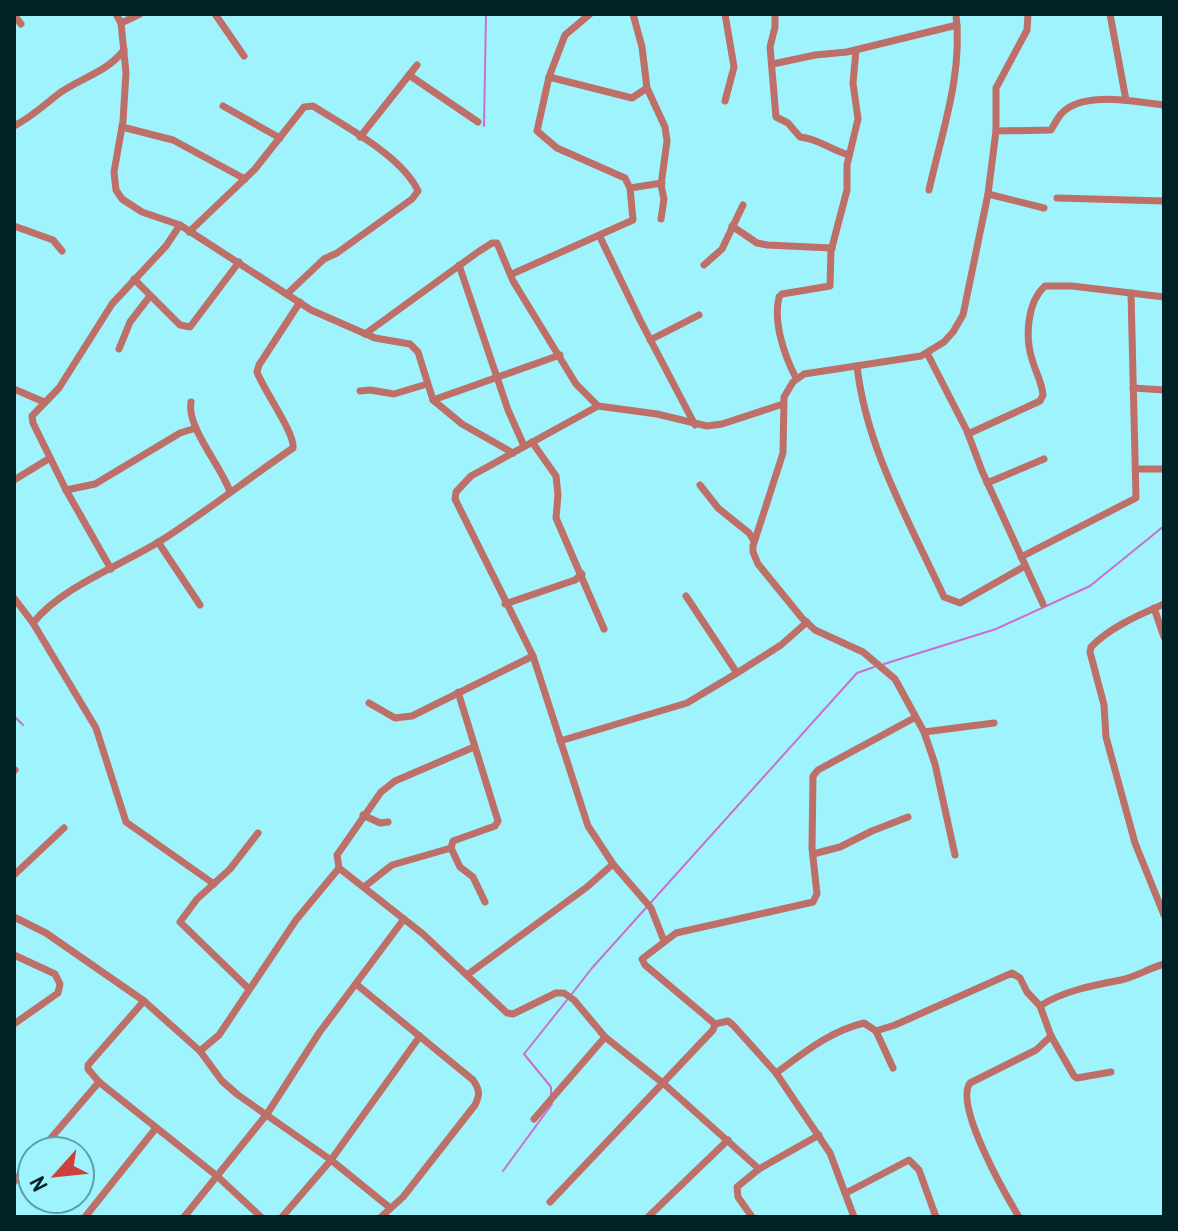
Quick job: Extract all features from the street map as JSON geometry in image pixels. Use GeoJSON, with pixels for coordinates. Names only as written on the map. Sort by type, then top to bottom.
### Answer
{"type":"FeatureCollection","features":[{"type":"Feature","properties":{"kind":"street"},"geometry":{"type":"LineString","coordinates":[[116,14],[121,23],[126,73],[122,127],[114,172],[116,190],[132,207],[180,225],[300,302],[375,338],[410,344],[415,348],[433,400],[454,419],[513,453]]}},
{"type":"Feature","properties":{"kind":"street"},"geometry":{"type":"LineString","coordinates":[[121,23],[140,14]]}},
{"type":"Feature","properties":{"kind":"street"},"geometry":{"type":"LineString","coordinates":[[215,14],[244,56]]}},
{"type":"Feature","properties":{"kind":"street"},"geometry":{"type":"LineString","coordinates":[[633,14],[642,47],[647,88],[665,127],[667,149],[661,219]]}},
{"type":"Feature","properties":{"kind":"street"},"geometry":{"type":"LineString","coordinates":[[725,14],[734,67],[725,101]]}},
{"type":"Feature","properties":{"kind":"street"},"geometry":{"type":"LineString","coordinates":[[775,14],[770,47],[776,117],[788,123],[800,137],[818,139],[831,150],[849,155]]}},
{"type":"Feature","properties":{"kind":"street"},"geometry":{"type":"LineString","coordinates":[[929,190],[956,81],[956,14]]}},
{"type":"Feature","properties":{"kind":"street"},"geometry":{"type":"LineString","coordinates":[[955,855],[941,785],[924,732],[895,679],[875,660],[815,630],[786,601],[758,564],[753,552],[783,453],[783,404],[787,389],[796,378],[804,374],[902,360],[927,353],[944,342],[963,315],[988,194],[996,131],[996,88],[1027,30],[1028,14]]}},
{"type":"Feature","properties":{"kind":"street"},"geometry":{"type":"LineString","coordinates":[[1110,14],[1126,100]]}},
{"type":"Feature","properties":{"kind":"street"},"geometry":{"type":"LineString","coordinates":[[14,15],[21,24]]}},
{"type":"Feature","properties":{"kind":"street"},"geometry":{"type":"LineString","coordinates":[[512,274],[633,220],[630,188],[625,178],[557,148],[538,133],[549,77],[565,35],[586,15]]}},
{"type":"Feature","properties":{"kind":"street"},"geometry":{"type":"LineString","coordinates":[[773,64],[856,50],[957,25]]}},
{"type":"Feature","properties":{"kind":"street"},"geometry":{"type":"LineString","coordinates":[[14,126],[33,116],[58,94],[105,70],[124,50]]}},
{"type":"Feature","properties":{"kind":"street"},"geometry":{"type":"LineString","coordinates":[[796,378],[787,360],[778,314],[779,297],[789,292],[828,287],[832,248],[847,190],[849,155],[858,119],[853,83],[856,50]]}},
{"type":"Feature","properties":{"kind":"street"},"geometry":{"type":"LineString","coordinates":[[360,137],[417,65]]}},
{"type":"Feature","properties":{"kind":"street"},"geometry":{"type":"LineString","coordinates":[[409,75],[478,122]]}},
{"type":"Feature","properties":{"kind":"street"},"geometry":{"type":"LineString","coordinates":[[549,77],[632,98],[647,88]]}},
{"type":"Feature","properties":{"kind":"street"},"geometry":{"type":"LineString","coordinates":[[996,131],[1051,130],[1063,112],[1080,101],[1126,100],[1164,105]]}},
{"type":"Feature","properties":{"kind":"street"},"geometry":{"type":"LineString","coordinates":[[189,232],[245,179],[304,107],[310,105],[389,157],[416,186],[417,195],[337,253],[324,259],[287,294]]}},
{"type":"Feature","properties":{"kind":"street"},"geometry":{"type":"LineString","coordinates":[[223,106],[280,138]]}},
{"type":"Feature","properties":{"kind":"street"},"geometry":{"type":"LineString","coordinates":[[122,127],[173,140],[245,179]]}},
{"type":"Feature","properties":{"kind":"street"},"geometry":{"type":"LineString","coordinates":[[630,188],[662,183]]}},
{"type":"Feature","properties":{"kind":"street"},"geometry":{"type":"LineString","coordinates":[[988,194],[1044,208]]}},
{"type":"Feature","properties":{"kind":"street"},"geometry":{"type":"LineString","coordinates":[[1057,198],[1164,201]]}},
{"type":"Feature","properties":{"kind":"street"},"geometry":{"type":"LineString","coordinates":[[704,265],[722,249],[743,205]]}},
{"type":"Feature","properties":{"kind":"street"},"geometry":{"type":"LineString","coordinates":[[111,569],[66,490],[32,419],[36,409],[59,388],[112,304],[166,246],[180,225]]}},
{"type":"Feature","properties":{"kind":"street"},"geometry":{"type":"LineString","coordinates":[[14,226],[53,240],[62,251]]}},
{"type":"Feature","properties":{"kind":"street"},"geometry":{"type":"LineString","coordinates":[[732,226],[757,243],[832,248]]}},
{"type":"Feature","properties":{"kind":"street"},"geometry":{"type":"LineString","coordinates":[[600,237],[695,425]]}},
{"type":"Feature","properties":{"kind":"street"},"geometry":{"type":"LineString","coordinates":[[365,334],[459,265],[492,243],[497,243],[513,281],[576,384],[598,406]]}},
{"type":"Feature","properties":{"kind":"street"},"geometry":{"type":"LineString","coordinates":[[134,279],[180,325],[190,327],[239,262]]}},
{"type":"Feature","properties":{"kind":"street"},"geometry":{"type":"LineString","coordinates":[[459,265],[508,410],[528,444],[556,476],[556,518],[604,629]]}},
{"type":"Feature","properties":{"kind":"street"},"geometry":{"type":"LineString","coordinates":[[968,434],[1040,401],[1043,395],[1030,353],[1028,323],[1035,301],[1045,286],[1072,286],[1164,297]]}},
{"type":"Feature","properties":{"kind":"street"},"geometry":{"type":"LineString","coordinates":[[1021,557],[1135,500],[1131,293]]}},
{"type":"Feature","properties":{"kind":"street"},"geometry":{"type":"LineString","coordinates":[[119,349],[130,322],[150,296]]}},
{"type":"Feature","properties":{"kind":"street"},"geometry":{"type":"LineString","coordinates":[[33,623],[63,597],[158,542],[293,448],[292,434],[279,417],[257,372],[300,302]]}},
{"type":"Feature","properties":{"kind":"street"},"geometry":{"type":"LineString","coordinates":[[650,340],[699,315]]}},
{"type":"Feature","properties":{"kind":"street"},"geometry":{"type":"LineString","coordinates":[[927,353],[968,434],[1043,604]]}},
{"type":"Feature","properties":{"kind":"street"},"geometry":{"type":"LineString","coordinates":[[433,400],[560,355]]}},
{"type":"Feature","properties":{"kind":"street"},"geometry":{"type":"LineString","coordinates":[[857,366],[862,400],[885,471],[944,597],[960,603],[1025,566]]}},
{"type":"Feature","properties":{"kind":"street"},"geometry":{"type":"LineString","coordinates":[[360,391],[394,394],[427,384]]}},
{"type":"Feature","properties":{"kind":"street"},"geometry":{"type":"LineString","coordinates":[[1133,388],[1164,390]]}},
{"type":"Feature","properties":{"kind":"street"},"geometry":{"type":"LineString","coordinates":[[14,389],[44,402]]}},
{"type":"Feature","properties":{"kind":"street"},"geometry":{"type":"LineString","coordinates":[[191,402],[189,411],[196,428],[227,481],[230,492]]}},
{"type":"Feature","properties":{"kind":"street"},"geometry":{"type":"LineString","coordinates":[[664,941],[651,908],[613,864],[588,826],[533,656],[455,499],[456,492],[471,476],[598,406],[657,414],[695,425],[722,424],[783,404]]}},
{"type":"Feature","properties":{"kind":"street"},"geometry":{"type":"LineString","coordinates":[[66,490],[95,484],[180,433],[196,428]]}},
{"type":"Feature","properties":{"kind":"street"},"geometry":{"type":"LineString","coordinates":[[14,480],[50,458]]}},
{"type":"Feature","properties":{"kind":"street"},"geometry":{"type":"LineString","coordinates":[[987,483],[1044,459]]}},
{"type":"Feature","properties":{"kind":"street"},"geometry":{"type":"LineString","coordinates":[[1136,469],[1164,469]]}},
{"type":"Feature","properties":{"kind":"street"},"geometry":{"type":"LineString","coordinates":[[700,485],[718,508],[749,533],[754,541]]}},
{"type":"Feature","properties":{"kind":"street"},"geometry":{"type":"LineString","coordinates":[[158,542],[200,605]]}},
{"type":"Feature","properties":{"kind":"street"},"geometry":{"type":"LineString","coordinates":[[505,604],[584,578]]}},
{"type":"Feature","properties":{"kind":"street"},"geometry":{"type":"LineString","coordinates":[[686,596],[737,673]]}},
{"type":"Feature","properties":{"kind":"street"},"geometry":{"type":"LineString","coordinates":[[14,598],[33,623],[96,728],[126,822],[214,884]]}},
{"type":"Feature","properties":{"kind":"street"},"geometry":{"type":"LineString","coordinates":[[1164,604],[1129,617],[1096,642],[1090,652],[1104,705],[1106,737],[1131,830],[1164,915]]}},
{"type":"Feature","properties":{"kind":"street"},"geometry":{"type":"LineString","coordinates":[[1154,608],[1164,637]]}},
{"type":"Feature","properties":{"kind":"street"},"geometry":{"type":"LineString","coordinates":[[560,741],[687,703],[781,645],[807,622]]}},
{"type":"Feature","properties":{"kind":"street"},"geometry":{"type":"LineString","coordinates":[[369,703],[400,719],[412,716],[533,656]]}},
{"type":"Feature","properties":{"kind":"street"},"geometry":{"type":"LineString","coordinates":[[458,692],[498,821],[495,826],[453,841],[451,848],[460,867],[473,877],[485,902]]}},
{"type":"Feature","properties":{"kind":"street"},"geometry":{"type":"LineString","coordinates":[[715,1024],[642,959],[676,933],[813,902],[817,894],[812,782],[818,770],[914,718]]}},
{"type":"Feature","properties":{"kind":"street"},"geometry":{"type":"LineString","coordinates":[[924,732],[994,723]]}},
{"type":"Feature","properties":{"kind":"street"},"geometry":{"type":"LineString","coordinates":[[474,747],[395,781],[381,792],[337,855],[339,868],[404,919],[507,1013],[513,1014],[556,993],[564,993],[574,1000],[605,1037],[664,1084],[759,1169]]}},
{"type":"Feature","properties":{"kind":"street"},"geometry":{"type":"LineString","coordinates":[[363,815],[380,823],[388,822]]}},
{"type":"Feature","properties":{"kind":"street"},"geometry":{"type":"LineString","coordinates":[[813,854],[840,847],[908,817]]}},
{"type":"Feature","properties":{"kind":"street"},"geometry":{"type":"LineString","coordinates":[[14,875],[64,828]]}},
{"type":"Feature","properties":{"kind":"street"},"geometry":{"type":"LineString","coordinates":[[249,989],[180,922],[197,899],[230,869],[258,833]]}},
{"type":"Feature","properties":{"kind":"street"},"geometry":{"type":"LineString","coordinates":[[364,887],[392,865],[451,848]]}},
{"type":"Feature","properties":{"kind":"street"},"geometry":{"type":"LineString","coordinates":[[467,975],[587,887],[613,864]]}},
{"type":"Feature","properties":{"kind":"street"},"geometry":{"type":"LineString","coordinates":[[200,1051],[219,1035],[296,920],[339,868]]}},
{"type":"Feature","properties":{"kind":"street"},"geometry":{"type":"LineString","coordinates":[[14,917],[46,933],[144,1001],[200,1051],[222,1081],[238,1095],[331,1160],[389,1207]]}},
{"type":"Feature","properties":{"kind":"street"},"geometry":{"type":"LineString","coordinates":[[184,1217],[267,1114],[319,1033],[404,919]]}},
{"type":"Feature","properties":{"kind":"street"},"geometry":{"type":"LineString","coordinates":[[14,955],[55,974],[60,984],[58,993],[14,1024]]}},
{"type":"Feature","properties":{"kind":"street"},"geometry":{"type":"LineString","coordinates":[[1040,1006],[1164,964]]}},
{"type":"Feature","properties":{"kind":"street"},"geometry":{"type":"LineString","coordinates":[[876,1031],[1009,973],[1020,978],[1027,992],[1040,1006],[1051,1036],[1077,1078],[1111,1072]]}},
{"type":"Feature","properties":{"kind":"street"},"geometry":{"type":"LineString","coordinates":[[356,984],[473,1080],[480,1096],[403,1197],[381,1217]]}},
{"type":"Feature","properties":{"kind":"street"},"geometry":{"type":"LineString","coordinates":[[144,1001],[88,1065],[88,1069],[99,1082],[217,1176],[261,1217]]}},
{"type":"Feature","properties":{"kind":"street"},"geometry":{"type":"LineString","coordinates":[[715,1024],[728,1021],[733,1025],[776,1073],[830,1153],[854,1217]]}},
{"type":"Feature","properties":{"kind":"street"},"geometry":{"type":"LineString","coordinates":[[776,1073],[821,1040],[847,1027],[864,1023],[876,1031],[893,1068]]}},
{"type":"Feature","properties":{"kind":"street"},"geometry":{"type":"LineString","coordinates":[[550,1202],[664,1084],[715,1024]]}},
{"type":"Feature","properties":{"kind":"street"},"geometry":{"type":"LineString","coordinates":[[282,1217],[331,1160],[420,1036]]}},
{"type":"Feature","properties":{"kind":"street"},"geometry":{"type":"LineString","coordinates":[[1019,1217],[994,1173],[968,1112],[966,1088],[970,1083],[1036,1050],[1051,1036]]}},
{"type":"Feature","properties":{"kind":"street"},"geometry":{"type":"LineString","coordinates":[[534,1119],[605,1037]]}},
{"type":"Feature","properties":{"kind":"street"},"geometry":{"type":"LineString","coordinates":[[54,1135],[99,1082]]}},
{"type":"Feature","properties":{"kind":"street"},"geometry":{"type":"LineString","coordinates":[[85,1217],[156,1128]]}},
{"type":"Feature","properties":{"kind":"street"},"geometry":{"type":"LineString","coordinates":[[752,1217],[738,1197],[737,1187],[759,1169],[819,1135]]}},
{"type":"Feature","properties":{"kind":"street"},"geometry":{"type":"LineString","coordinates":[[648,1217],[728,1140]]}},
{"type":"Feature","properties":{"kind":"street"},"geometry":{"type":"LineString","coordinates":[[846,1193],[909,1160],[919,1170],[936,1217]]}},
{"type":"Feature","properties":{"kind":"waterway"},"geometry":{"type":"LineString","coordinates":[[484,126],[486,14]]}},
{"type":"Feature","properties":{"kind":"waterway"},"geometry":{"type":"LineString","coordinates":[[884,664],[996,629],[1090,586],[1164,526]]}},
{"type":"Feature","properties":{"kind":"waterway"},"geometry":{"type":"LineString","coordinates":[[571,995],[857,673],[874,667]]}},
{"type":"Feature","properties":{"kind":"waterway"},"geometry":{"type":"LineString","coordinates":[[14,716],[23,725]]}},
{"type":"Feature","properties":{"kind":"waterway"},"geometry":{"type":"LineString","coordinates":[[551,1094],[551,1087],[524,1054],[567,1000]]}},
{"type":"Feature","properties":{"kind":"waterway"},"geometry":{"type":"LineString","coordinates":[[503,1171],[552,1104]]}}]}
